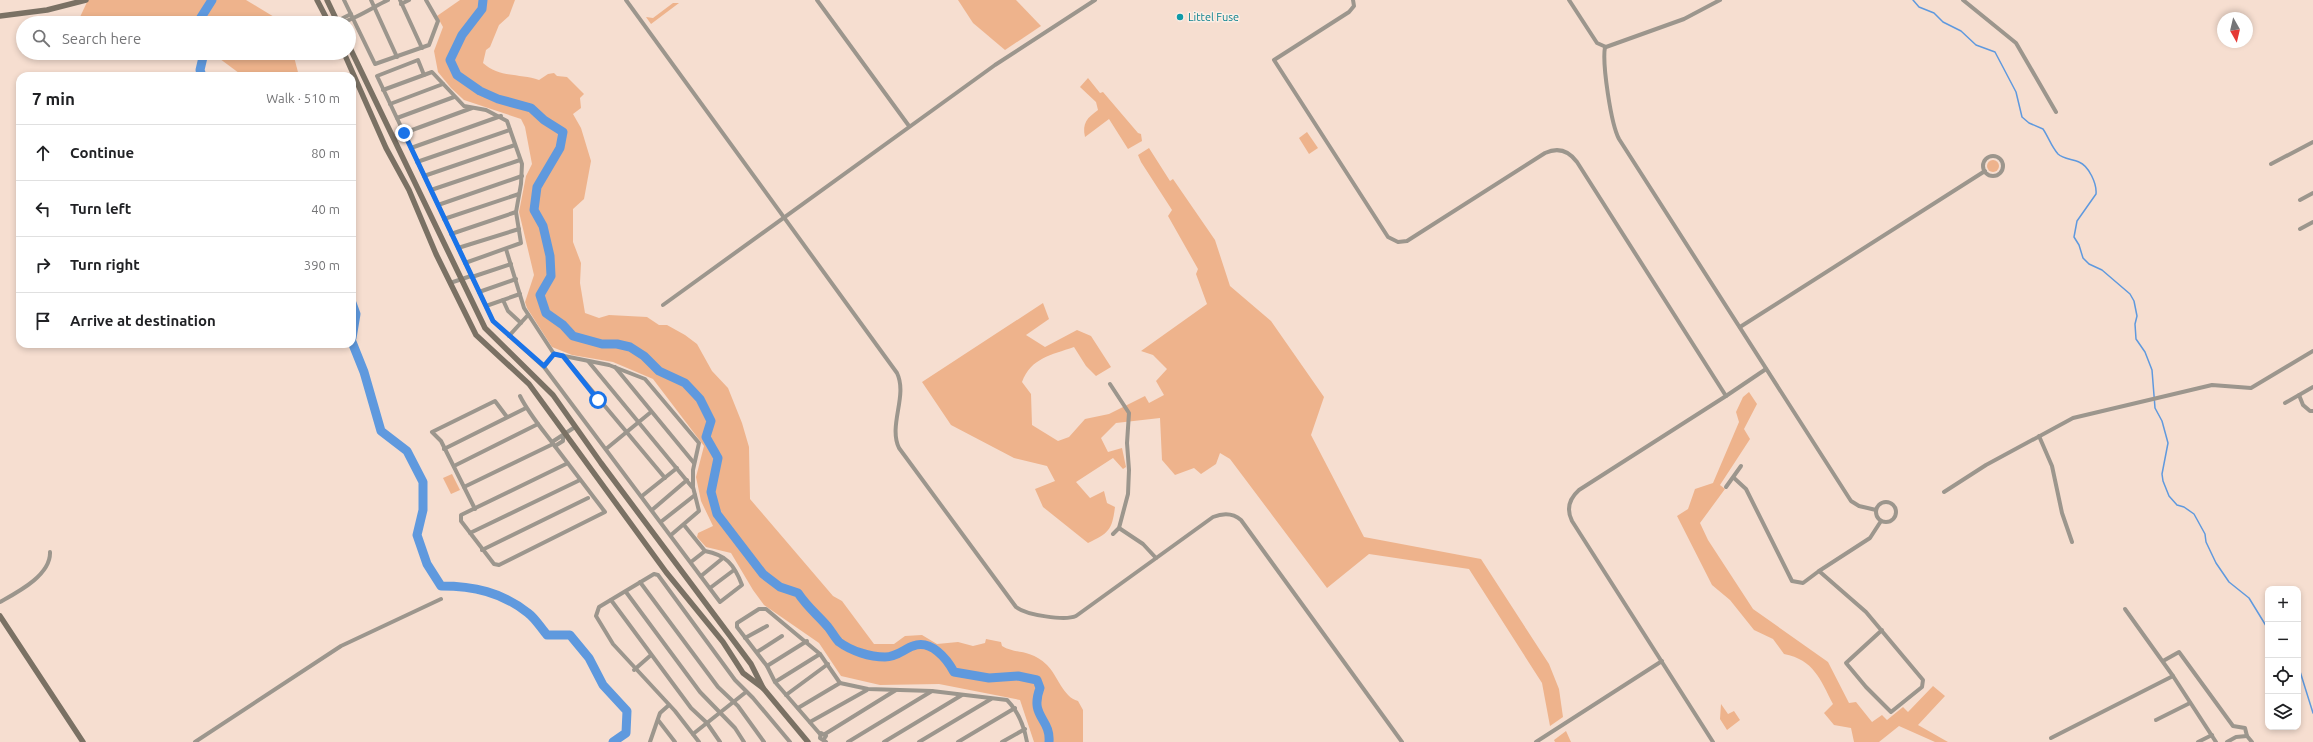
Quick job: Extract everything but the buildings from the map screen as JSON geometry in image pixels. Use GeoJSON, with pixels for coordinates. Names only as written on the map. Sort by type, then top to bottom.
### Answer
{"type":"FeatureCollection","features":[{"type":"Feature","properties":{"kind":"street"},"geometry":{"type":"LineString","coordinates":[[0,16],[48,10],[86,0]]}},
{"type":"Feature","properties":{"kind":"street"},"geometry":{"type":"LineString","coordinates":[[317,0],[325,16]]}},
{"type":"Feature","properties":{"kind":"street"},"geometry":{"type":"LineString","coordinates":[[326,0],[336,16]]}},
{"type":"Feature","properties":{"kind":"street"},"geometry":{"type":"LineString","coordinates":[[344,0],[350,14],[353,16]]}},
{"type":"Feature","properties":{"kind":"street"},"geometry":{"type":"LineString","coordinates":[[371,0],[397,57]]}},
{"type":"Feature","properties":{"kind":"street"},"geometry":{"type":"LineString","coordinates":[[356,16],[388,0]]}},
{"type":"Feature","properties":{"kind":"street"},"geometry":{"type":"LineString","coordinates":[[410,0],[400,2],[422,48]]}},
{"type":"Feature","properties":{"kind":"street"},"geometry":{"type":"LineString","coordinates":[[356,22],[373,64],[397,57],[429,45],[438,21],[428,0],[426,0]]}},
{"type":"Feature","properties":{"kind":"street"},"geometry":{"type":"LineString","coordinates":[[626,0],[898,375],[900,386],[896,435],[899,448],[1016,607],[1025,612],[1064,619],[1073,618],[1213,517],[1227,514],[1236,516],[1402,742]]}},
{"type":"Feature","properties":{"kind":"street"},"geometry":{"type":"LineString","coordinates":[[817,0],[909,126]]}},
{"type":"Feature","properties":{"kind":"street"},"geometry":{"type":"LineString","coordinates":[[663,305],[909,126],[1023,46],[1095,0]]}},
{"type":"Feature","properties":{"kind":"street"},"geometry":{"type":"LineString","coordinates":[[1353,0],[1354,6],[1349,12],[1274,60],[1388,237],[1398,242],[1407,241],[1545,153],[1555,150],[1566,152],[1577,162],[1726,396]]}},
{"type":"Feature","properties":{"kind":"street"},"geometry":{"type":"LineString","coordinates":[[1569,0],[1597,43],[1605,47],[1684,19],[1720,0]]}},
{"type":"Feature","properties":{"kind":"street"},"geometry":{"type":"LineString","coordinates":[[1963,0],[2014,41],[2056,112]]}},
{"type":"Feature","properties":{"kind":"street"},"geometry":{"type":"LineString","coordinates":[[346,16],[350,14]]}},
{"type":"Feature","properties":{"kind":"street"},"geometry":{"type":"LineString","coordinates":[[1605,47],[1604,61],[1617,135],[1851,501],[1859,506],[1876,510]]}},
{"type":"Feature","properties":{"kind":"street"},"geometry":{"type":"LineString","coordinates":[[347,60],[352,72]]}},
{"type":"Feature","properties":{"kind":"street"},"geometry":{"type":"LineString","coordinates":[[356,60],[460,279],[485,328],[553,395],[575,427],[751,664],[763,688],[808,742]]}},
{"type":"Feature","properties":{"kind":"street"},"geometry":{"type":"LineString","coordinates":[[424,75],[418,60],[379,74],[377,77],[493,321],[544,366],[720,602],[742,585],[727,558],[718,553],[705,551],[684,525]]}},
{"type":"Feature","properties":{"kind":"street"},"geometry":{"type":"LineString","coordinates":[[384,90],[424,75],[434,73],[454,97],[464,106],[501,116],[507,121],[520,160],[522,176],[516,212],[520,244],[465,263]]}},
{"type":"Feature","properties":{"kind":"street"},"geometry":{"type":"LineString","coordinates":[[356,80],[386,148],[409,190],[450,284],[476,334],[529,384],[666,572],[723,642],[743,673],[763,688]]}},
{"type":"Feature","properties":{"kind":"street"},"geometry":{"type":"LineString","coordinates":[[390,104],[443,84]]}},
{"type":"Feature","properties":{"kind":"street"},"geometry":{"type":"LineString","coordinates":[[397,118],[454,97]]}},
{"type":"Feature","properties":{"kind":"street"},"geometry":{"type":"LineString","coordinates":[[404,133],[472,108]]}},
{"type":"Feature","properties":{"kind":"street"},"geometry":{"type":"LineString","coordinates":[[411,148],[501,116]]}},
{"type":"Feature","properties":{"kind":"street"},"geometry":{"type":"LineString","coordinates":[[417,162],[510,130]]}},
{"type":"Feature","properties":{"kind":"street"},"geometry":{"type":"LineString","coordinates":[[2271,164],[2313,142]]}},
{"type":"Feature","properties":{"kind":"street"},"geometry":{"type":"LineString","coordinates":[[424,176],[515,145]]}},
{"type":"Feature","properties":{"kind":"street"},"geometry":{"type":"LineString","coordinates":[[1995,156],[2001,160],[2003,168],[1998,174],[1991,176],[1985,171],[1983,164],[1988,158],[1995,156]]}},
{"type":"Feature","properties":{"kind":"street"},"geometry":{"type":"LineString","coordinates":[[431,190],[520,160]]}},
{"type":"Feature","properties":{"kind":"street"},"geometry":{"type":"LineString","coordinates":[[1740,327],[1985,171]]}},
{"type":"Feature","properties":{"kind":"street"},"geometry":{"type":"LineString","coordinates":[[438,205],[522,176]]}},
{"type":"Feature","properties":{"kind":"street"},"geometry":{"type":"LineString","coordinates":[[2300,200],[2313,193]]}},
{"type":"Feature","properties":{"kind":"street"},"geometry":{"type":"LineString","coordinates":[[444,219],[519,194]]}},
{"type":"Feature","properties":{"kind":"street"},"geometry":{"type":"LineString","coordinates":[[451,234],[516,212]]}},
{"type":"Feature","properties":{"kind":"street"},"geometry":{"type":"LineString","coordinates":[[2300,229],[2313,222]]}},
{"type":"Feature","properties":{"kind":"street"},"geometry":{"type":"LineString","coordinates":[[458,248],[519,229]]}},
{"type":"Feature","properties":{"kind":"street"},"geometry":{"type":"LineString","coordinates":[[506,249],[524,308],[554,354],[588,360],[615,367],[645,379],[699,443],[694,463],[693,487],[699,511],[671,535]]}},
{"type":"Feature","properties":{"kind":"street"},"geometry":{"type":"LineString","coordinates":[[450,284],[471,275],[511,264]]}},
{"type":"Feature","properties":{"kind":"street"},"geometry":{"type":"LineString","coordinates":[[479,292],[516,279]]}},
{"type":"Feature","properties":{"kind":"street"},"geometry":{"type":"LineString","coordinates":[[486,306],[520,294]]}},
{"type":"Feature","properties":{"kind":"street"},"geometry":{"type":"LineString","coordinates":[[503,300],[508,311],[521,323]]}},
{"type":"Feature","properties":{"kind":"street"},"geometry":{"type":"LineString","coordinates":[[509,336],[528,315]]}},
{"type":"Feature","properties":{"kind":"street"},"geometry":{"type":"LineString","coordinates":[[1944,492],[2039,436],[2073,418],[2216,384],[2251,388],[2313,351]]}},
{"type":"Feature","properties":{"kind":"street"},"geometry":{"type":"LineString","coordinates":[[544,366],[554,354]]}},
{"type":"Feature","properties":{"kind":"street"},"geometry":{"type":"LineString","coordinates":[[563,356],[665,478]]}},
{"type":"Feature","properties":{"kind":"street"},"geometry":{"type":"LineString","coordinates":[[588,360],[693,487]]}},
{"type":"Feature","properties":{"kind":"street"},"geometry":{"type":"LineString","coordinates":[[615,367],[694,463]]}},
{"type":"Feature","properties":{"kind":"street"},"geometry":{"type":"LineString","coordinates":[[1713,742],[1572,521],[1569,512],[1569,504],[1579,490],[1766,370]]}},
{"type":"Feature","properties":{"kind":"street"},"geometry":{"type":"LineString","coordinates":[[1110,384],[1130,419],[1127,443],[1129,485],[1119,528],[1113,534]]}},
{"type":"Feature","properties":{"kind":"street"},"geometry":{"type":"LineString","coordinates":[[2285,402],[2313,387]]}},
{"type":"Feature","properties":{"kind":"street"},"geometry":{"type":"LineString","coordinates":[[2299,395],[2303,405],[2310,411],[2313,411]]}},
{"type":"Feature","properties":{"kind":"street"},"geometry":{"type":"LineString","coordinates":[[520,396],[526,408],[553,444],[568,463],[605,512],[499,565],[494,564],[461,521],[461,515],[568,463]]}},
{"type":"Feature","properties":{"kind":"street"},"geometry":{"type":"LineString","coordinates":[[475,508],[441,441],[432,434],[433,431],[493,402],[497,402],[508,417]]}},
{"type":"Feature","properties":{"kind":"street"},"geometry":{"type":"LineString","coordinates":[[444,448],[526,408]]}},
{"type":"Feature","properties":{"kind":"street"},"geometry":{"type":"LineString","coordinates":[[606,449],[652,412]]}},
{"type":"Feature","properties":{"kind":"street"},"geometry":{"type":"LineString","coordinates":[[454,466],[538,424]]}},
{"type":"Feature","properties":{"kind":"street"},"geometry":{"type":"LineString","coordinates":[[464,487],[562,441],[565,435],[575,427]]}},
{"type":"Feature","properties":{"kind":"street"},"geometry":{"type":"LineString","coordinates":[[2039,436],[2052,466],[2062,513],[2072,542]]}},
{"type":"Feature","properties":{"kind":"street"},"geometry":{"type":"LineString","coordinates":[[1726,487],[1734,478],[1741,466]]}},
{"type":"Feature","properties":{"kind":"street"},"geometry":{"type":"LineString","coordinates":[[642,496],[677,468]]}},
{"type":"Feature","properties":{"kind":"street"},"geometry":{"type":"LineString","coordinates":[[1734,478],[1746,489],[1792,581],[1798,584],[1803,583],[1870,538],[1881,521]]}},
{"type":"Feature","properties":{"kind":"street"},"geometry":{"type":"LineString","coordinates":[[470,533],[580,480]]}},
{"type":"Feature","properties":{"kind":"street"},"geometry":{"type":"LineString","coordinates":[[652,510],[687,480]]}},
{"type":"Feature","properties":{"kind":"street"},"geometry":{"type":"LineString","coordinates":[[662,521],[695,495]]}},
{"type":"Feature","properties":{"kind":"street"},"geometry":{"type":"LineString","coordinates":[[482,550],[588,498]]}},
{"type":"Feature","properties":{"kind":"street"},"geometry":{"type":"LineString","coordinates":[[1885,502],[1891,503],[1895,507],[1894,518],[1890,522],[1881,521],[1877,517],[1876,510],[1880,504],[1885,502]]}},
{"type":"Feature","properties":{"kind":"street"},"geometry":{"type":"LineString","coordinates":[[1119,528],[1137,539],[1156,558]]}},
{"type":"Feature","properties":{"kind":"street"},"geometry":{"type":"LineString","coordinates":[[691,562],[705,551]]}},
{"type":"Feature","properties":{"kind":"street"},"geometry":{"type":"LineString","coordinates":[[0,602],[29,584],[46,568],[50,563],[50,552]]}},
{"type":"Feature","properties":{"kind":"street"},"geometry":{"type":"LineString","coordinates":[[701,576],[723,558]]}},
{"type":"Feature","properties":{"kind":"street"},"geometry":{"type":"LineString","coordinates":[[710,588],[734,570]]}},
{"type":"Feature","properties":{"kind":"street"},"geometry":{"type":"LineString","coordinates":[[1819,571],[1866,612],[1882,630],[1923,682],[1922,687],[1891,712],[1866,688],[1846,663],[1882,630]]}},
{"type":"Feature","properties":{"kind":"street"},"geometry":{"type":"LineString","coordinates":[[699,742],[669,705],[634,670],[613,644],[596,616],[598,609],[653,574],[658,575],[746,692],[753,698],[790,742]]}},
{"type":"Feature","properties":{"kind":"street"},"geometry":{"type":"LineString","coordinates":[[640,582],[718,687],[733,702],[764,742]]}},
{"type":"Feature","properties":{"kind":"street"},"geometry":{"type":"LineString","coordinates":[[626,592],[700,692],[744,742]]}},
{"type":"Feature","properties":{"kind":"street"},"geometry":{"type":"LineString","coordinates":[[196,742],[340,646],[441,599]]}},
{"type":"Feature","properties":{"kind":"street"},"geometry":{"type":"LineString","coordinates":[[611,600],[694,712],[706,723],[720,742]]}},
{"type":"Feature","properties":{"kind":"street"},"geometry":{"type":"LineString","coordinates":[[825,741],[820,738],[820,734],[775,682],[767,666],[737,627],[737,624],[763,608],[807,641],[828,664],[840,683]]}},
{"type":"Feature","properties":{"kind":"street"},"geometry":{"type":"LineString","coordinates":[[2125,609],[2163,661],[2216,742]]}},
{"type":"Feature","properties":{"kind":"street"},"geometry":{"type":"LineString","coordinates":[[0,616],[2,623],[83,742]]}},
{"type":"Feature","properties":{"kind":"street"},"geometry":{"type":"LineString","coordinates":[[745,638],[767,626]]}},
{"type":"Feature","properties":{"kind":"street"},"geometry":{"type":"LineString","coordinates":[[757,652],[782,636]]}},
{"type":"Feature","properties":{"kind":"street"},"geometry":{"type":"LineString","coordinates":[[767,666],[807,641]]}},
{"type":"Feature","properties":{"kind":"street"},"geometry":{"type":"LineString","coordinates":[[2163,661],[2179,652],[2233,726],[2245,728],[2247,736],[2252,742]]}},
{"type":"Feature","properties":{"kind":"street"},"geometry":{"type":"LineString","coordinates":[[775,682],[820,654]]}},
{"type":"Feature","properties":{"kind":"street"},"geometry":{"type":"LineString","coordinates":[[634,670],[651,655]]}},
{"type":"Feature","properties":{"kind":"street"},"geometry":{"type":"LineString","coordinates":[[1536,742],[1662,661]]}},
{"type":"Feature","properties":{"kind":"street"},"geometry":{"type":"LineString","coordinates":[[786,695],[828,664]]}},
{"type":"Feature","properties":{"kind":"street"},"geometry":{"type":"LineString","coordinates":[[2051,738],[2173,676]]}},
{"type":"Feature","properties":{"kind":"street"},"geometry":{"type":"LineString","coordinates":[[798,708],[840,683],[868,689],[932,690],[1007,700],[1015,708],[1025,729],[1028,742]]}},
{"type":"Feature","properties":{"kind":"street"},"geometry":{"type":"LineString","coordinates":[[810,722],[868,689]]}},
{"type":"Feature","properties":{"kind":"street"},"geometry":{"type":"LineString","coordinates":[[820,734],[825,734],[897,690]]}},
{"type":"Feature","properties":{"kind":"street"},"geometry":{"type":"LineString","coordinates":[[848,742],[932,690]]}},
{"type":"Feature","properties":{"kind":"street"},"geometry":{"type":"LineString","coordinates":[[693,734],[746,692]]}},
{"type":"Feature","properties":{"kind":"street"},"geometry":{"type":"LineString","coordinates":[[884,742],[962,695]]}},
{"type":"Feature","properties":{"kind":"street"},"geometry":{"type":"LineString","coordinates":[[919,742],[992,699]]}},
{"type":"Feature","properties":{"kind":"street"},"geometry":{"type":"LineString","coordinates":[[2156,720],[2190,703]]}},
{"type":"Feature","properties":{"kind":"street"},"geometry":{"type":"LineString","coordinates":[[651,742],[660,713],[669,705]]}},
{"type":"Feature","properties":{"kind":"street"},"geometry":{"type":"LineString","coordinates":[[958,742],[1015,708]]}},
{"type":"Feature","properties":{"kind":"street"},"geometry":{"type":"LineString","coordinates":[[658,720],[675,742]]}},
{"type":"Feature","properties":{"kind":"street"},"geometry":{"type":"LineString","coordinates":[[1002,742],[1025,729]]}},
{"type":"Feature","properties":{"kind":"street"},"geometry":{"type":"LineString","coordinates":[[825,734],[825,741]]}},
{"type":"Feature","properties":{"kind":"street"},"geometry":{"type":"LineString","coordinates":[[2198,742],[2212,735]]}},
{"type":"Feature","properties":{"kind":"street"},"geometry":{"type":"LineString","coordinates":[[2227,742],[2236,737],[2247,736]]}},
{"type":"Feature","properties":{"kind":"shaded area"},"geometry":{"type":"Polygon","coordinates":[[[88,0],[246,0],[272,16],[80,16],[88,0]]]}},
{"type":"Feature","properties":{"kind":"shaded area"},"geometry":{"type":"Polygon","coordinates":[[[460,0],[515,0],[509,16],[499,25],[490,47],[486,50],[483,63],[489,68],[503,73],[539,80],[548,74],[554,73],[557,76],[567,77],[584,94],[580,98],[581,108],[573,114],[581,128],[591,161],[584,199],[573,209],[573,242],[581,263],[580,283],[585,313],[599,318],[609,315],[647,317],[659,325],[667,325],[697,344],[712,371],[728,388],[742,423],[749,447],[750,499],[833,596],[842,601],[874,644],[894,644],[905,636],[922,635],[937,644],[958,642],[973,646],[985,643],[986,639],[1001,642],[1002,646],[1008,649],[1034,656],[1047,665],[1064,691],[1073,699],[1078,701],[1083,710],[1083,742],[1034,742],[1020,700],[939,684],[880,685],[841,676],[819,643],[764,605],[753,590],[731,553],[706,547],[697,537],[698,533],[713,526],[701,501],[696,477],[704,446],[653,379],[613,362],[572,355],[552,347],[527,308],[525,302],[534,275],[519,212],[526,176],[532,164],[525,127],[521,119],[464,100],[451,88],[438,72],[434,51],[443,27],[437,16],[460,0]]]}},
{"type":"Feature","properties":{"kind":"shaded area"},"geometry":{"type":"Polygon","coordinates":[[[958,0],[1016,0],[1041,26],[1005,50],[973,23],[958,0]]]}},
{"type":"Feature","properties":{"kind":"shaded area"},"geometry":{"type":"Polygon","coordinates":[[[673,3],[679,3],[651,24],[646,17],[653,18],[673,3]]]}},
{"type":"Feature","properties":{"kind":"shaded area"},"geometry":{"type":"Polygon","coordinates":[[[221,60],[295,60],[298,72],[238,72],[221,60]]]}},
{"type":"Feature","properties":{"kind":"shaded area"},"geometry":{"type":"Polygon","coordinates":[[[1088,78],[1100,93],[1103,92],[1138,133],[1141,134],[1142,141],[1128,149],[1109,119],[1085,137],[1084,128],[1086,121],[1098,110],[1096,102],[1080,87],[1088,78]]]}},
{"type":"Feature","properties":{"kind":"shaded area"},"geometry":{"type":"Polygon","coordinates":[[[1307,132],[1318,148],[1309,154],[1299,138],[1307,132]]]}},
{"type":"Feature","properties":{"kind":"shaded area"},"geometry":{"type":"Polygon","coordinates":[[[1149,148],[1170,181],[1173,179],[1215,240],[1230,286],[1271,321],[1324,397],[1311,435],[1364,537],[1481,559],[1549,664],[1559,689],[1563,717],[1550,726],[1542,683],[1469,569],[1369,554],[1327,588],[1230,459],[1220,453],[1216,464],[1201,474],[1194,468],[1175,475],[1162,460],[1160,418],[1116,423],[1101,438],[1108,452],[1122,448],[1126,467],[1123,469],[1113,458],[1076,482],[1090,498],[1104,491],[1107,503],[1115,507],[1111,526],[1108,530],[1101,536],[1088,543],[1043,507],[1035,489],[1055,481],[1047,466],[1014,458],[951,425],[922,382],[1043,303],[1049,319],[1026,335],[1045,347],[1077,330],[1091,336],[1111,367],[1096,376],[1086,366],[1074,347],[1050,355],[1036,362],[1026,374],[1022,382],[1031,394],[1032,425],[1058,441],[1069,437],[1085,419],[1109,414],[1145,396],[1149,403],[1164,395],[1156,381],[1167,369],[1153,355],[1141,351],[1207,304],[1196,274],[1198,269],[1168,216],[1172,210],[1138,155],[1149,148]]]}},
{"type":"Feature","properties":{"kind":"shaded area"},"geometry":{"type":"Polygon","coordinates":[[[1991,160],[1995,160],[1999,166],[1995,172],[1991,172],[1987,168],[1987,164],[1991,160]]]}},
{"type":"Feature","properties":{"kind":"shaded area"},"geometry":{"type":"Polygon","coordinates":[[[1749,392],[1757,404],[1744,429],[1750,439],[1720,485],[1725,489],[1700,523],[1708,540],[1753,609],[1828,662],[1849,703],[1856,702],[1872,722],[1882,715],[1887,720],[1903,707],[1908,712],[1933,686],[1945,696],[1918,725],[1948,742],[1935,742],[1899,726],[1879,742],[1854,742],[1851,728],[1834,725],[1824,713],[1833,704],[1815,672],[1802,661],[1784,654],[1773,639],[1754,630],[1730,600],[1712,585],[1677,516],[1688,509],[1695,489],[1713,483],[1739,422],[1736,412],[1743,397],[1749,392]]]}},
{"type":"Feature","properties":{"kind":"shaded area"},"geometry":{"type":"Polygon","coordinates":[[[452,474],[460,490],[451,494],[443,478],[452,474]]]}},
{"type":"Feature","properties":{"kind":"shaded area"},"geometry":{"type":"Polygon","coordinates":[[[1721,704],[1728,714],[1734,711],[1740,720],[1727,730],[1720,719],[1721,704]]]}},
{"type":"Feature","properties":{"kind":"shaded area"},"geometry":{"type":"Polygon","coordinates":[[[1566,731],[1571,742],[1555,742],[1554,740],[1566,731]]]}},
{"type":"Feature","properties":{"kind":"waterway"},"geometry":{"type":"LineString","coordinates":[[202,16],[212,0]]}},
{"type":"Feature","properties":{"kind":"waterway"},"geometry":{"type":"LineString","coordinates":[[483,0],[482,9],[462,35],[450,60],[457,75],[480,91],[498,99],[531,108],[544,120],[563,132],[560,148],[537,187],[534,210],[543,226],[550,256],[551,276],[540,295],[546,313],[563,325],[573,336],[602,344],[617,344],[630,347],[644,356],[659,371],[685,383],[700,399],[711,421],[706,437],[718,458],[711,492],[717,514],[763,574],[780,587],[798,593],[839,642],[861,653],[885,657],[897,654],[913,646],[926,645],[943,656],[954,672],[989,678],[1018,676],[1037,680],[1040,688],[1037,698],[1037,705],[1049,734],[1049,742]]}},
{"type":"Feature","properties":{"kind":"waterway"},"geometry":{"type":"LineString","coordinates":[[1913,0],[1919,7],[1934,13],[1943,22],[1961,31],[1976,45],[1995,52],[2016,92],[2022,117],[2029,123],[2043,129],[2058,154],[2062,157],[2083,164],[2092,176],[2096,194],[2077,221],[2074,237],[2079,245],[2083,258],[2089,264],[2102,270],[2130,294],[2134,301],[2137,316],[2135,324],[2136,339],[2145,352],[2152,370],[2155,408],[2162,421],[2168,443],[2162,474],[2163,481],[2169,496],[2177,505],[2184,507],[2194,514],[2205,534],[2206,542],[2216,563],[2229,582],[2249,598],[2265,624]]}},
{"type":"Feature","properties":{"kind":"waterway"},"geometry":{"type":"LineString","coordinates":[[201,72],[202,60]]}},
{"type":"Feature","properties":{"kind":"waterway"},"geometry":{"type":"LineString","coordinates":[[354,348],[364,372],[381,431],[407,451],[423,482],[423,510],[417,535],[427,564],[441,586],[464,587],[497,595],[508,600],[531,615],[547,635],[570,635],[589,658],[603,685],[627,711],[626,733],[613,742]]}},
{"type":"Feature","properties":{"kind":"waterway"},"geometry":{"type":"LineString","coordinates":[[2301,675],[2313,713]]}},
{"type":"Feature","properties":{"kind":"place","name":"Littel Fuse"},"geometry":{"type":"Point","coordinates":[1180,17]}},
{"type":"Feature","properties":{"kind":"route"},"geometry":{"type":"LineString","coordinates":[[404,133],[493,321],[544,366],[554,354],[563,356],[598,400]]}}]}
